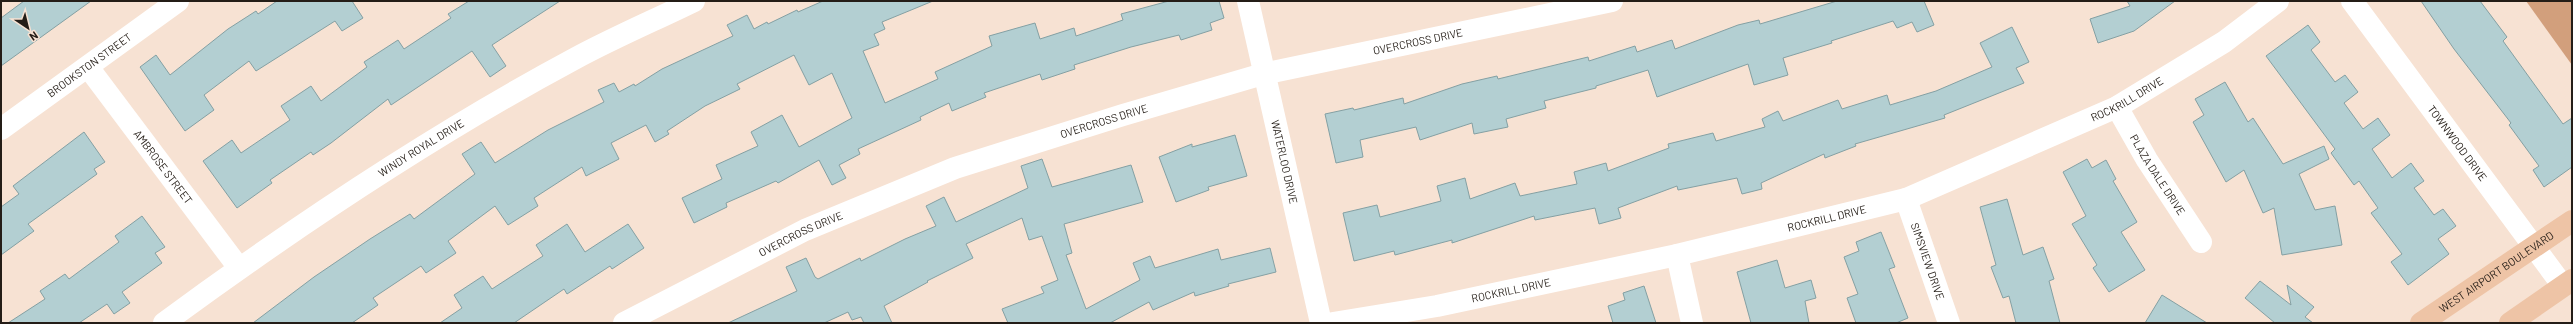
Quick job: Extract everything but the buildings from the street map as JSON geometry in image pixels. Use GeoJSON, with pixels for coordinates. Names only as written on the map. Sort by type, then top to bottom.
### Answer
{"type":"FeatureCollection","features":[{"type":"Feature","properties":{"kind":"main road","name":"WEST AIRPORT BOULEVARD"},"geometry":{"type":"LineString","coordinates":[[2421,323],[2572,221]]}},
{"type":"Feature","properties":{"kind":"main road"},"geometry":{"type":"LineString","coordinates":[[2510,323],[2568,283]]}},
{"type":"Feature","properties":{"kind":"street","name":"BROOKSTON STREET"},"geometry":{"type":"LineString","coordinates":[[1,130],[178,1]]}},
{"type":"Feature","properties":{"kind":"street","name":"WINDY ROYAL DRIVE"},"geometry":{"type":"LineString","coordinates":[[164,323],[240,268],[385,170],[576,58],[694,1]]}},
{"type":"Feature","properties":{"kind":"street","name":"WATERLOO DRIVE"},"geometry":{"type":"LineString","coordinates":[[1248,1],[1321,323]]}},
{"type":"Feature","properties":{"kind":"street","name":"OVERCROSS DRIVE"},"geometry":{"type":"LineString","coordinates":[[624,323],[805,230],[954,168],[1123,114],[1264,74],[1612,1]]}},
{"type":"Feature","properties":{"kind":"street","name":"ROCKRILL DRIVE"},"geometry":{"type":"LineString","coordinates":[[1333,323],[1439,315],[1906,199],[2117,107],[2224,42],[2278,1]]}},
{"type":"Feature","properties":{"kind":"street","name":"TOWNWOOD DRIVE"},"geometry":{"type":"LineString","coordinates":[[2352,1],[2534,248],[2568,283]]}},
{"type":"Feature","properties":{"kind":"street","name":"AMBROSE STREET"},"geometry":{"type":"LineString","coordinates":[[88,67],[240,268]]}},
{"type":"Feature","properties":{"kind":"street","name":"PLAZA DALE DRIVE"},"geometry":{"type":"LineString","coordinates":[[2117,107],[2147,160],[2200,242]]}},
{"type":"Feature","properties":{"kind":"street","name":"SIMSVIEW DRIVE"},"geometry":{"type":"LineString","coordinates":[[1906,199],[1949,323]]}},
{"type":"Feature","properties":{"kind":"street"},"geometry":{"type":"LineString","coordinates":[[1677,255],[1692,323]]}},
{"type":"Feature","properties":{"kind":"shaded area"},"geometry":{"type":"Polygon","coordinates":[[[2526,1],[2572,1],[2572,65],[2526,1]]]}}]}
